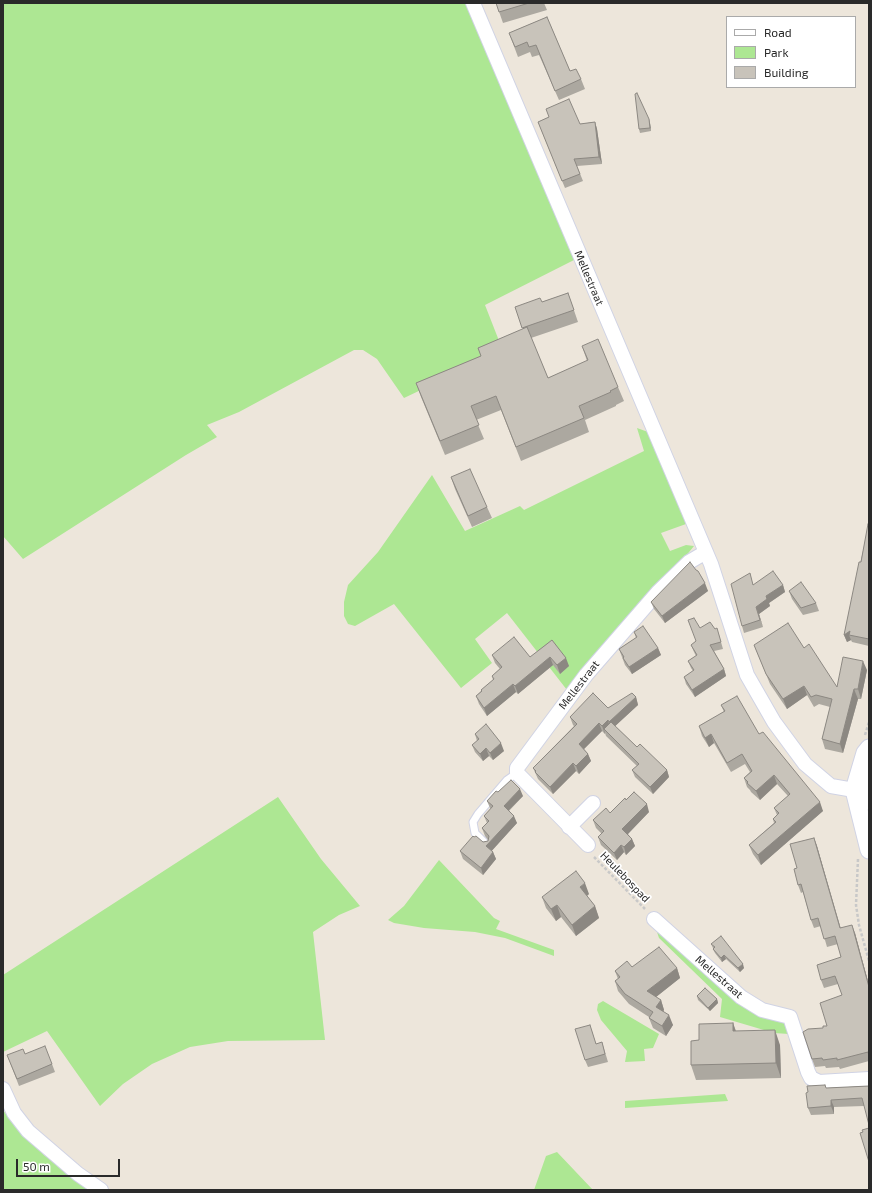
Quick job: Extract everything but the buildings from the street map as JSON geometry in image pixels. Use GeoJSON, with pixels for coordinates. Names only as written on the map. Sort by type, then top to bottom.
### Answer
{"type":"FeatureCollection","features":[{"type":"Feature","properties":{"kind":"street","name":"Mellestraat"},"geometry":{"type":"LineString","coordinates":[[473,3],[711,564],[748,675],[774,722],[806,764],[832,786],[865,790]]}},
{"type":"Feature","properties":{"kind":"street","name":"Mellestraat"},"geometry":{"type":"LineString","coordinates":[[517,773],[517,768],[586,675],[658,592],[689,562],[706,552]]}},
{"type":"Feature","properties":{"kind":"street"},"geometry":{"type":"LineString","coordinates":[[863,854],[865,753],[867,742]]}},
{"type":"Feature","properties":{"kind":"street"},"geometry":{"type":"LineString","coordinates":[[517,773],[588,845]]}},
{"type":"Feature","properties":{"kind":"street"},"geometry":{"type":"LineString","coordinates":[[569,827],[592,803]]}},
{"type":"Feature","properties":{"kind":"street","name":"Mellestraat"},"geometry":{"type":"LineString","coordinates":[[654,919],[741,998],[762,1010],[790,1018],[808,1072],[812,1078],[819,1082],[869,1079]]}},
{"type":"Feature","properties":{"kind":"street"},"geometry":{"type":"LineString","coordinates":[[3,1089],[14,1113],[28,1131],[78,1174],[101,1190]]}},
{"type":"Feature","properties":{"kind":"lane"},"geometry":{"type":"LineString","coordinates":[[487,845],[475,833],[474,822],[478,814],[507,780],[517,773]]}},
{"type":"Feature","properties":{"kind":"path"},"geometry":{"type":"LineString","coordinates":[[867,742],[869,722]]}},
{"type":"Feature","properties":{"kind":"path","name":"Heulebospad"},"geometry":{"type":"LineString","coordinates":[[588,845],[588,850],[654,919]]}},
{"type":"Feature","properties":{"kind":"path"},"geometry":{"type":"LineString","coordinates":[[863,854],[856,905],[859,925],[869,961]]}},
{"type":"Feature","properties":{"kind":"green space"},"geometry":{"type":"Polygon","coordinates":[[[3,3],[466,3],[574,260],[485,305],[503,351],[404,398],[377,359],[363,350],[354,350],[239,412],[207,425],[217,437],[186,455],[23,559],[3,536],[3,3]]]}},
{"type":"Feature","properties":{"kind":"green space"},"geometry":{"type":"Polygon","coordinates":[[[637,428],[648,432],[686,524],[661,533],[670,551],[686,545],[694,546],[567,690],[507,613],[475,639],[492,663],[461,688],[394,604],[355,626],[348,624],[344,616],[344,602],[348,585],[378,552],[432,475],[465,531],[520,506],[524,510],[644,451],[637,428]]]}},
{"type":"Feature","properties":{"kind":"green space"},"geometry":{"type":"Polygon","coordinates":[[[278,797],[321,859],[360,906],[339,915],[313,932],[325,1040],[228,1041],[190,1047],[152,1064],[123,1084],[100,1106],[47,1031],[3,1052],[3,975],[278,797]]]}},
{"type":"Feature","properties":{"kind":"green space"},"geometry":{"type":"Polygon","coordinates":[[[439,860],[494,918],[500,921],[496,929],[554,950],[554,956],[505,938],[475,932],[424,928],[394,923],[388,920],[404,906],[439,860]]]}},
{"type":"Feature","properties":{"kind":"green space"},"geometry":{"type":"Polygon","coordinates":[[[662,927],[702,966],[788,1023],[789,1034],[774,1033],[720,1017],[722,999],[659,938],[657,932],[662,927]]]}},
{"type":"Feature","properties":{"kind":"green space"},"geometry":{"type":"Polygon","coordinates":[[[603,1001],[659,1034],[653,1048],[644,1049],[645,1061],[625,1062],[627,1051],[601,1020],[597,1010],[598,1004],[603,1001]]]}},
{"type":"Feature","properties":{"kind":"green space"},"geometry":{"type":"Polygon","coordinates":[[[725,1094],[728,1101],[625,1108],[625,1101],[725,1094]]]}},
{"type":"Feature","properties":{"kind":"green space"},"geometry":{"type":"Polygon","coordinates":[[[3,1110],[14,1125],[44,1155],[91,1190],[3,1190],[3,1110]]]}},
{"type":"Feature","properties":{"kind":"green space"},"geometry":{"type":"Polygon","coordinates":[[[557,1152],[593,1190],[534,1190],[546,1156],[557,1152]]]}}]}
